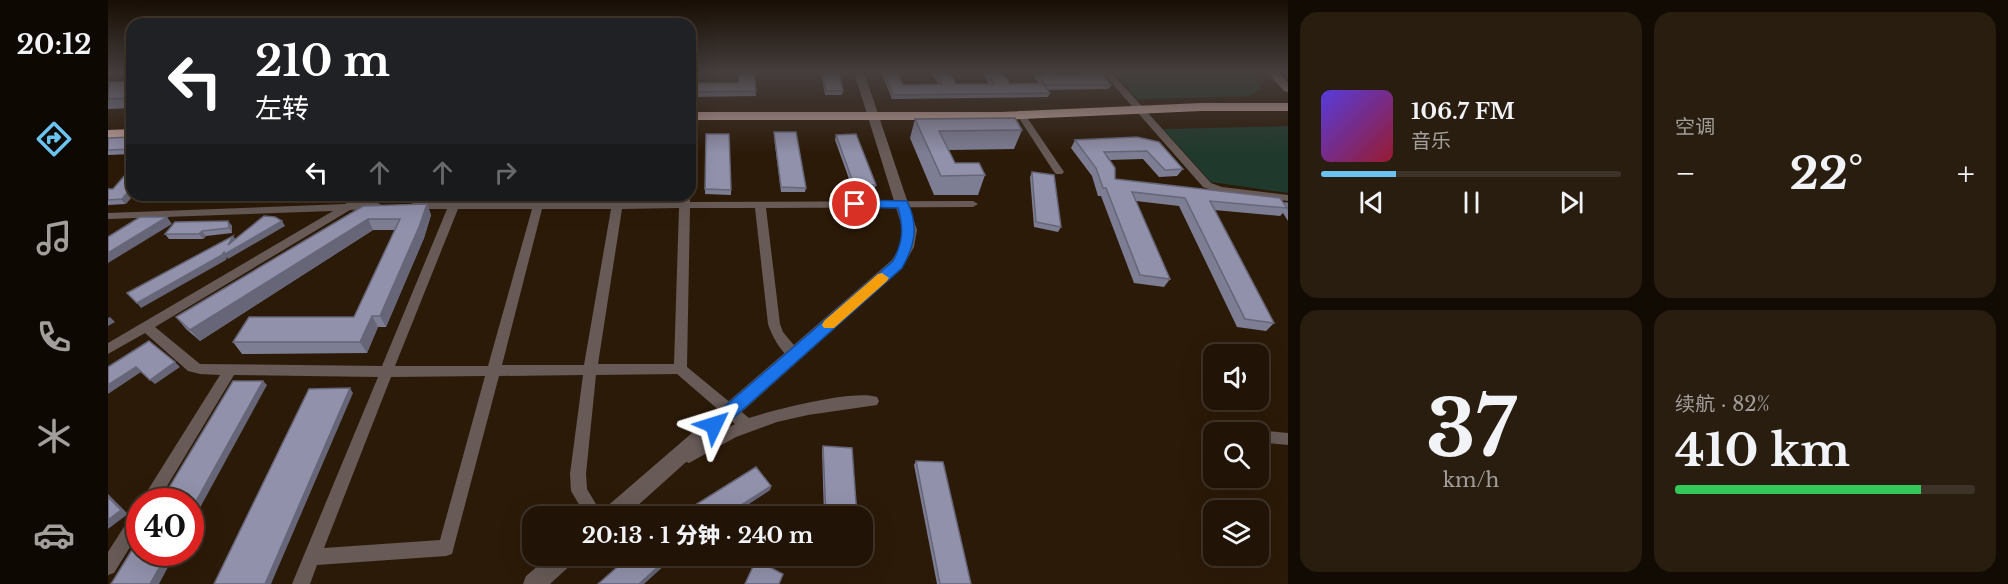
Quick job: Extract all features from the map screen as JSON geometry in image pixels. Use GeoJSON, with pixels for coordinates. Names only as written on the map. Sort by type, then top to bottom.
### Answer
{"type":"FeatureCollection","features":[{"type":"Feature","properties":{"kind":"highway"},"geometry":{"type":"LineString","coordinates":[[696,116],[1023,119],[1288,107]]}},
{"type":"Feature","properties":{"kind":"highway"},"geometry":{"type":"LineString","coordinates":[[1143,114],[1288,116]]}},
{"type":"Feature","properties":{"kind":"highway"},"geometry":{"type":"LineString","coordinates":[[696,122],[874,118]]}},
{"type":"Feature","properties":{"kind":"highway"},"geometry":{"type":"LineString","coordinates":[[108,129],[126,128]]}},
{"type":"Feature","properties":{"kind":"highway"},"geometry":{"type":"LineString","coordinates":[[108,134],[126,133]]}},
{"type":"Feature","properties":{"kind":"street"},"geometry":{"type":"LineString","coordinates":[[622,506],[897,264],[907,247],[910,230],[868,99]]}},
{"type":"Feature","properties":{"kind":"street"},"geometry":{"type":"LineString","coordinates":[[1130,99],[1207,185],[1221,190],[1288,198]]}},
{"type":"Feature","properties":{"kind":"street"},"geometry":{"type":"LineString","coordinates":[[1023,119],[1059,172]]}},
{"type":"Feature","properties":{"kind":"street"},"geometry":{"type":"LineString","coordinates":[[696,200],[760,204],[973,204]]}},
{"type":"Feature","properties":{"kind":"street"},"geometry":{"type":"LineString","coordinates":[[108,349],[358,201]]}},
{"type":"Feature","properties":{"kind":"street"},"geometry":{"type":"LineString","coordinates":[[108,216],[390,206],[445,201]]}},
{"type":"Feature","properties":{"kind":"street"},"geometry":{"type":"LineString","coordinates":[[301,584],[456,201]]}},
{"type":"Feature","properties":{"kind":"street"},"geometry":{"type":"LineString","coordinates":[[472,201],[538,205],[658,201]]}},
{"type":"Feature","properties":{"kind":"street"},"geometry":{"type":"LineString","coordinates":[[680,369],[685,201]]}},
{"type":"Feature","properties":{"kind":"street"},"geometry":{"type":"LineString","coordinates":[[589,506],[579,491],[578,474],[590,370],[617,204]]}},
{"type":"Feature","properties":{"kind":"street"},"geometry":{"type":"LineString","coordinates":[[760,204],[774,324],[778,334],[795,355]]}},
{"type":"Feature","properties":{"kind":"street"},"geometry":{"type":"LineString","coordinates":[[312,557],[447,548],[538,205]]}},
{"type":"Feature","properties":{"kind":"street"},"geometry":{"type":"LineString","coordinates":[[146,326],[193,367],[230,370],[388,372],[680,369],[747,425]]}},
{"type":"Feature","properties":{"kind":"street"},"geometry":{"type":"LineString","coordinates":[[157,488],[230,370]]}},
{"type":"Feature","properties":{"kind":"street"},"geometry":{"type":"LineString","coordinates":[[666,468],[747,425],[821,406],[872,401]]}},
{"type":"Feature","properties":{"kind":"street"},"geometry":{"type":"LineString","coordinates":[[1269,437],[1288,439]]}},
{"type":"Feature","properties":{"kind":"street"},"geometry":{"type":"LineString","coordinates":[[108,567],[126,538]]}},
{"type":"Feature","properties":{"kind":"street"},"geometry":{"type":"LineString","coordinates":[[534,584],[554,566]]}},
{"type":"Feature","properties":{"kind":"green space"},"geometry":{"type":"Polygon","coordinates":[[[1288,126],[1288,193],[1211,182],[1163,129],[1288,126]]]}},
{"type":"Feature","properties":{"kind":"building"},"geometry":{"type":"Polygon","coordinates":[[[1015,118],[1022,130],[939,131],[955,163],[979,163],[985,175],[941,176],[915,119],[1015,118]]]}},
{"type":"Feature","properties":{"kind":"building"},"geometry":{"type":"Polygon","coordinates":[[[774,132],[796,132],[806,188],[781,187],[774,132]]]}},
{"type":"Feature","properties":{"kind":"building"},"geometry":{"type":"Polygon","coordinates":[[[706,134],[729,134],[731,190],[705,189],[706,134]]]}},
{"type":"Feature","properties":{"kind":"building"},"geometry":{"type":"Polygon","coordinates":[[[856,134],[876,185],[854,185],[836,135],[856,134]]]}},
{"type":"Feature","properties":{"kind":"building"},"geometry":{"type":"Polygon","coordinates":[[[126,137],[126,149],[108,150],[108,138],[126,137]]]}},
{"type":"Feature","properties":{"kind":"building"},"geometry":{"type":"Polygon","coordinates":[[[1137,137],[1159,142],[1183,169],[1165,170],[1147,151],[1104,152],[1115,168],[1115,179],[1280,198],[1287,208],[1210,201],[1274,323],[1245,319],[1185,198],[1132,192],[1170,279],[1140,275],[1106,188],[1103,188],[1096,168],[1075,140],[1137,137]]]}},
{"type":"Feature","properties":{"kind":"building"},"geometry":{"type":"Polygon","coordinates":[[[1032,172],[1054,175],[1061,227],[1036,222],[1032,172]]]}},
{"type":"Feature","properties":{"kind":"building"},"geometry":{"type":"Polygon","coordinates":[[[126,174],[126,194],[122,199],[108,200],[108,189],[113,189],[126,174]]]}},
{"type":"Feature","properties":{"kind":"building"},"geometry":{"type":"Polygon","coordinates":[[[427,204],[380,316],[372,316],[360,342],[233,342],[249,317],[354,317],[400,219],[368,219],[190,330],[176,317],[363,206],[427,204]]]}},
{"type":"Feature","properties":{"kind":"building"},"geometry":{"type":"Polygon","coordinates":[[[264,216],[275,217],[282,221],[137,303],[127,293],[233,236],[228,245],[264,216]]]}},
{"type":"Feature","properties":{"kind":"building"},"geometry":{"type":"Polygon","coordinates":[[[140,217],[167,217],[108,253],[108,237],[140,217]]]}},
{"type":"Feature","properties":{"kind":"building"},"geometry":{"type":"Polygon","coordinates":[[[228,221],[229,228],[202,231],[199,234],[165,234],[175,222],[228,221]]]}},
{"type":"Feature","properties":{"kind":"building"},"geometry":{"type":"Polygon","coordinates":[[[149,341],[175,362],[150,380],[136,367],[108,385],[108,367],[149,341]]]}},
{"type":"Feature","properties":{"kind":"building"},"geometry":{"type":"Polygon","coordinates":[[[233,381],[263,381],[203,488],[169,488],[233,381]]]}},
{"type":"Feature","properties":{"kind":"building"},"geometry":{"type":"Polygon","coordinates":[[[350,388],[265,584],[214,584],[309,389],[350,388]]]}},
{"type":"Feature","properties":{"kind":"building"},"geometry":{"type":"Polygon","coordinates":[[[823,446],[852,448],[856,506],[826,506],[823,446]]]}},
{"type":"Feature","properties":{"kind":"building"},"geometry":{"type":"Polygon","coordinates":[[[916,461],[943,462],[971,584],[940,584],[916,461]]]}},
{"type":"Feature","properties":{"kind":"building"},"geometry":{"type":"Polygon","coordinates":[[[756,467],[771,486],[740,506],[694,506],[756,467]]]}},
{"type":"Feature","properties":{"kind":"building"},"geometry":{"type":"Polygon","coordinates":[[[108,497],[121,510],[108,520],[108,497]]]}},
{"type":"Feature","properties":{"kind":"building"},"geometry":{"type":"Polygon","coordinates":[[[126,560],[126,566],[160,566],[150,584],[111,584],[126,560]]]}},
{"type":"Feature","properties":{"kind":"building"},"geometry":{"type":"Polygon","coordinates":[[[618,566],[659,566],[639,584],[598,584],[618,566]]]}},
{"type":"Feature","properties":{"kind":"building"},"geometry":{"type":"Polygon","coordinates":[[[753,566],[768,566],[783,574],[779,584],[745,584],[753,566]]]}},
{"type":"Feature","properties":{"kind":"slow traffic"},"geometry":{"type":"LineString","coordinates":[[829,325],[882,278]]}},
{"type":"Feature","properties":{"kind":"route"},"geometry":{"type":"LineString","coordinates":[[714,425],[897,264],[907,247],[910,230],[903,204],[855,204]]}}]}
